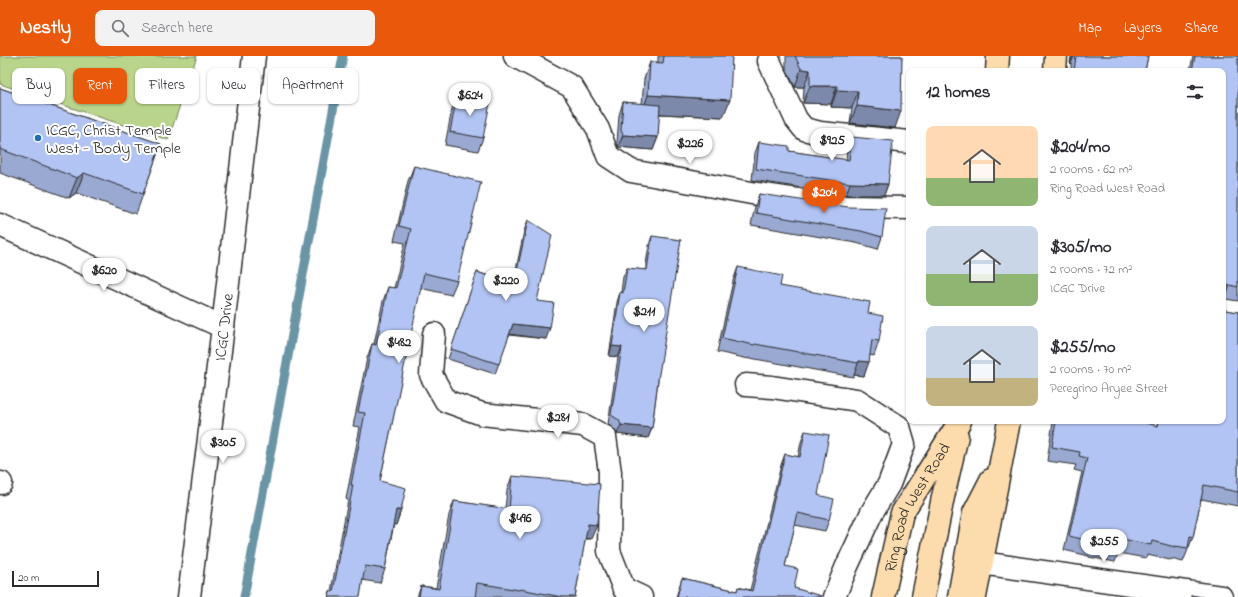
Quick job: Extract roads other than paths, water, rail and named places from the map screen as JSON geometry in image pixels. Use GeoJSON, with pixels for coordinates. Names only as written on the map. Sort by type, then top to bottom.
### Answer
{"type":"FeatureCollection","features":[{"type":"Feature","properties":{"kind":"main road"},"geometry":{"type":"LineString","coordinates":[[997,68],[998,56]]}},
{"type":"Feature","properties":{"kind":"main road"},"geometry":{"type":"LineString","coordinates":[[1055,68],[1056,56]]}},
{"type":"Feature","properties":{"kind":"main road","name":"Ring Road West Road"},"geometry":{"type":"LineString","coordinates":[[883,597],[902,513],[958,424]]}},
{"type":"Feature","properties":{"kind":"main road","name":"Ring Road West Road"},"geometry":{"type":"LineString","coordinates":[[923,597],[959,424]]}},
{"type":"Feature","properties":{"kind":"main road"},"geometry":{"type":"LineString","coordinates":[[975,597],[1008,424]]}},
{"type":"Feature","properties":{"kind":"main road"},"geometry":{"type":"LineString","coordinates":[[958,597],[974,513],[1001,464]]}},
{"type":"Feature","properties":{"kind":"street","name":"ICGC Drive"},"geometry":{"type":"LineString","coordinates":[[189,597],[223,327],[254,56]]}},
{"type":"Feature","properties":{"kind":"street"},"geometry":{"type":"LineString","coordinates":[[515,56],[572,87],[598,129],[608,156],[631,171],[757,194],[845,207],[906,208]]}},
{"type":"Feature","properties":{"kind":"street"},"geometry":{"type":"LineString","coordinates":[[769,61],[796,119],[804,129],[820,133],[906,142]]}},
{"type":"Feature","properties":{"kind":"street"},"geometry":{"type":"LineString","coordinates":[[0,225],[223,327]]}},
{"type":"Feature","properties":{"kind":"street"},"geometry":{"type":"LineString","coordinates":[[434,334],[431,375],[446,401],[482,414],[583,425],[605,437],[610,472],[609,551],[624,589],[641,597]]}},
{"type":"Feature","properties":{"kind":"street"},"geometry":{"type":"LineString","coordinates":[[746,385],[772,387],[858,400],[906,424]]}},
{"type":"Feature","properties":{"kind":"street"},"geometry":{"type":"LineString","coordinates":[[834,597],[872,512],[889,484],[904,444],[907,424]]}},
{"type":"Feature","properties":{"kind":"street"},"geometry":{"type":"LineString","coordinates":[[982,563],[1221,597]]}},
{"type":"Feature","properties":{"kind":"waterway"},"geometry":{"type":"LineString","coordinates":[[244,597],[343,56]]}},
{"type":"Feature","properties":{"kind":"place","name":"ICGC, Christ Temple West - Body Temple"},"geometry":{"type":"Point","coordinates":[38,138]}}]}
